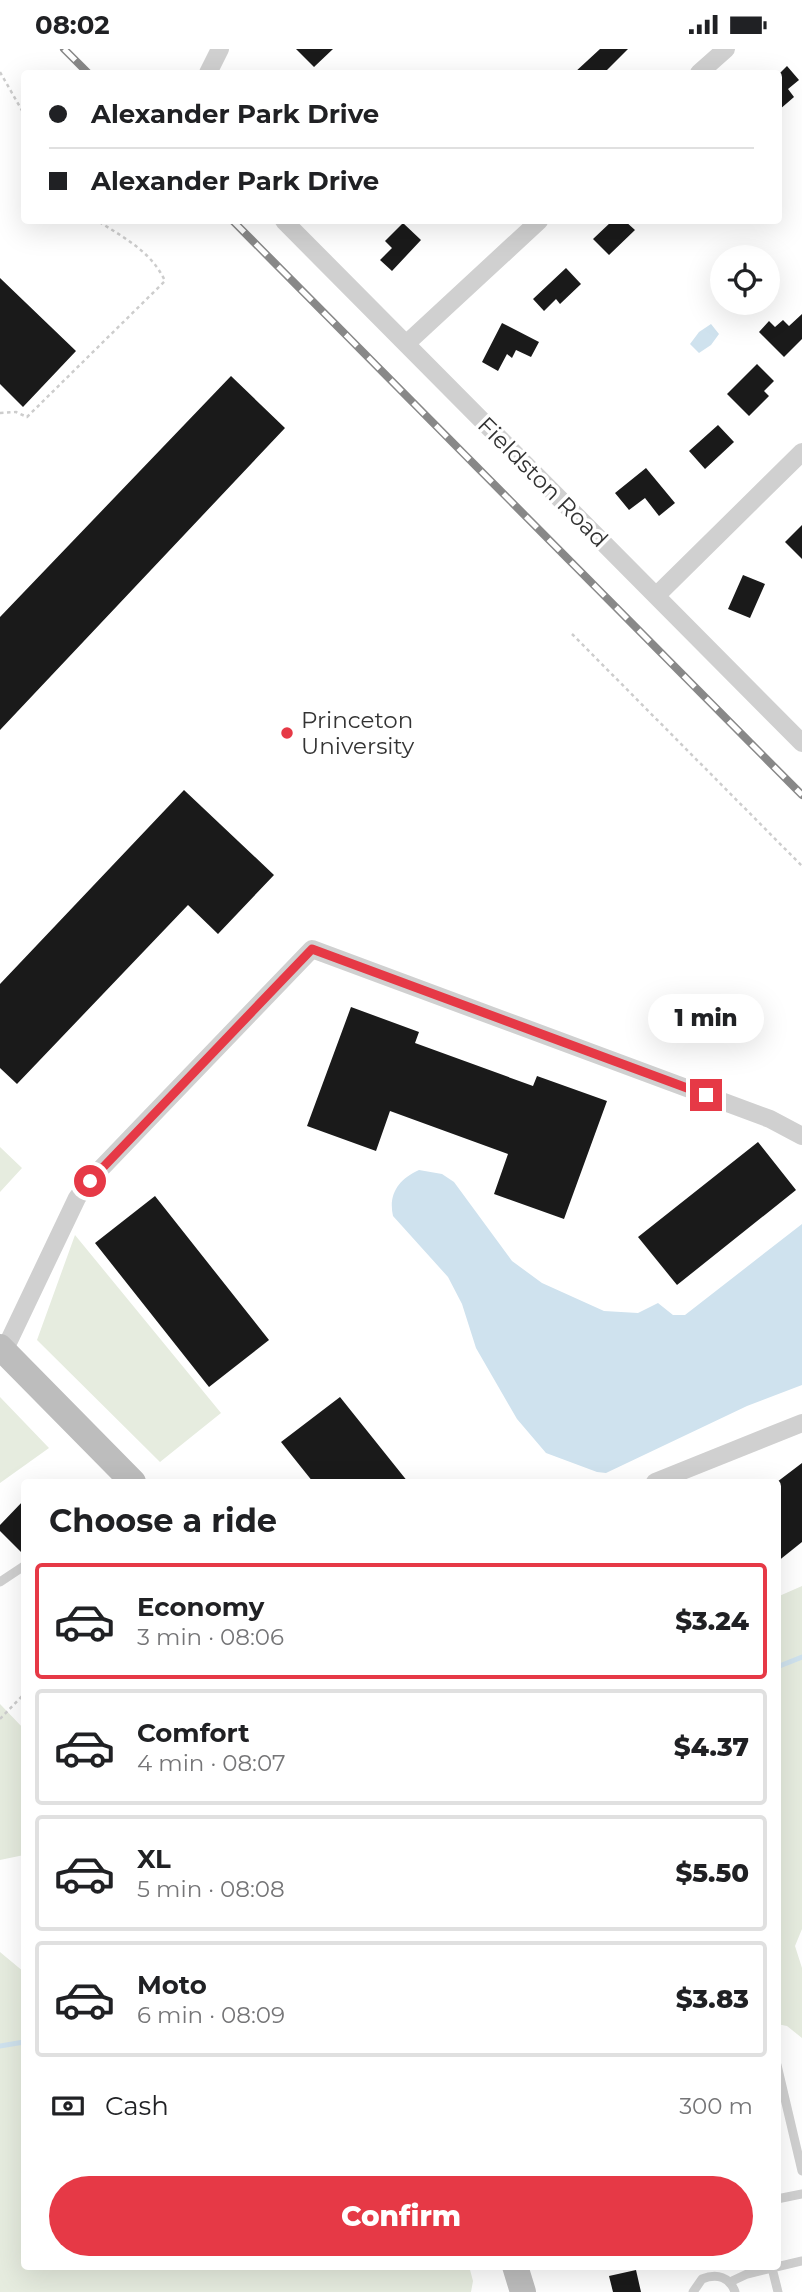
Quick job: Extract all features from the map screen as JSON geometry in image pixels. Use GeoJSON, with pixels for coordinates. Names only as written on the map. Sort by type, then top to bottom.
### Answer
{"type":"FeatureCollection","features":[{"type":"Feature","properties":{"kind":"street"},"geometry":{"type":"LineString","coordinates":[[210,70],[220,49]]}},
{"type":"Feature","properties":{"kind":"street"},"geometry":{"type":"LineString","coordinates":[[702,70],[726,49]]}},
{"type":"Feature","properties":{"kind":"street","name":"Fieldston Road"},"geometry":{"type":"LineString","coordinates":[[287,224],[802,743]]}},
{"type":"Feature","properties":{"kind":"street"},"geometry":{"type":"LineString","coordinates":[[406,344],[537,224]]}},
{"type":"Feature","properties":{"kind":"street"},"geometry":{"type":"LineString","coordinates":[[656,596],[802,452]]}},
{"type":"Feature","properties":{"kind":"street"},"geometry":{"type":"LineString","coordinates":[[130,1479],[2,1349],[77,1198],[90,1181],[312,949],[748,1110],[802,1136]]}},
{"type":"Feature","properties":{"kind":"street"},"geometry":{"type":"LineString","coordinates":[[662,1479],[802,1423]]}},
{"type":"Feature","properties":{"kind":"street"},"geometry":{"type":"LineString","coordinates":[[516,2270],[523,2292]]}},
{"type":"Feature","properties":{"kind":"lane"},"geometry":{"type":"LineString","coordinates":[[0,1582],[21,1568]]}},
{"type":"Feature","properties":{"kind":"lane"},"geometry":{"type":"LineString","coordinates":[[781,2082],[802,2171]]}},
{"type":"Feature","properties":{"kind":"lane"},"geometry":{"type":"LineString","coordinates":[[781,2198],[802,2194]]}},
{"type":"Feature","properties":{"kind":"lane"},"geometry":{"type":"LineString","coordinates":[[781,2266],[802,2261]]}},
{"type":"Feature","properties":{"kind":"lane"},"geometry":{"type":"LineString","coordinates":[[730,2282],[766,2270]]}},
{"type":"Feature","properties":{"kind":"lane"},"geometry":{"type":"LineString","coordinates":[[772,2270],[778,2292]]}},
{"type":"Feature","properties":{"kind":"lane"},"geometry":{"type":"LineString","coordinates":[[694,2292],[697,2284],[709,2276],[724,2277],[736,2292]]}},
{"type":"Feature","properties":{"kind":"path"},"geometry":{"type":"LineString","coordinates":[[0,72],[21,109]]}},
{"type":"Feature","properties":{"kind":"path"},"geometry":{"type":"LineString","coordinates":[[0,413],[16,412],[27,418],[165,281],[158,266],[144,251],[103,224]]}},
{"type":"Feature","properties":{"kind":"path"},"geometry":{"type":"LineString","coordinates":[[572,634],[802,866]]}},
{"type":"Feature","properties":{"kind":"path"},"geometry":{"type":"LineString","coordinates":[[0,1719],[21,1697]]}},
{"type":"Feature","properties":{"kind":"shaded area"},"geometry":{"type":"Polygon","coordinates":[[[0,1147],[22,1168],[0,1192],[0,1147]]]}},
{"type":"Feature","properties":{"kind":"shaded area"},"geometry":{"type":"Polygon","coordinates":[[[75,1235],[221,1413],[160,1462],[37,1340],[75,1235]]]}},
{"type":"Feature","properties":{"kind":"shaded area"},"geometry":{"type":"Polygon","coordinates":[[[0,1397],[49,1448],[0,1483],[0,1397]]]}},
{"type":"Feature","properties":{"kind":"shaded area"},"geometry":{"type":"Polygon","coordinates":[[[802,1586],[802,1929],[795,1946],[802,1968],[802,2038],[787,2026],[781,2025],[781,1595],[802,1586]]]}},
{"type":"Feature","properties":{"kind":"shaded area"},"geometry":{"type":"Polygon","coordinates":[[[0,1704],[21,1726],[21,1856],[0,1860],[0,1704]]]}},
{"type":"Feature","properties":{"kind":"shaded area"},"geometry":{"type":"Polygon","coordinates":[[[0,1952],[21,1970],[21,2270],[470,2270],[473,2281],[471,2292],[0,2292],[0,1952]]]}},
{"type":"Feature","properties":{"kind":"water"},"geometry":{"type":"Polygon","coordinates":[[[711,324],[719,334],[711,345],[699,353],[690,344],[699,332],[711,324]]]}},
{"type":"Feature","properties":{"kind":"water"},"geometry":{"type":"Polygon","coordinates":[[[419,1170],[442,1174],[454,1182],[512,1261],[542,1283],[604,1311],[638,1313],[658,1303],[673,1315],[685,1315],[802,1224],[802,1385],[747,1406],[606,1473],[546,1453],[517,1419],[476,1348],[462,1304],[448,1277],[393,1216],[392,1201],[397,1188],[419,1170]]]}},
{"type":"Feature","properties":{"kind":"building"},"geometry":{"type":"Polygon","coordinates":[[[296,49],[333,49],[314,67],[296,49]]]}},
{"type":"Feature","properties":{"kind":"building"},"geometry":{"type":"Polygon","coordinates":[[[600,49],[628,49],[607,70],[577,70],[600,49]]]}},
{"type":"Feature","properties":{"kind":"building"},"geometry":{"type":"Polygon","coordinates":[[[787,66],[799,80],[788,89],[794,97],[782,107],[782,71],[787,66]]]}},
{"type":"Feature","properties":{"kind":"building"},"geometry":{"type":"Polygon","coordinates":[[[402,224],[421,240],[392,271],[380,260],[392,248],[385,241],[402,224]]]}},
{"type":"Feature","properties":{"kind":"building"},"geometry":{"type":"Polygon","coordinates":[[[609,224],[628,224],[635,230],[609,255],[593,239],[609,224]]]}},
{"type":"Feature","properties":{"kind":"building"},"geometry":{"type":"Polygon","coordinates":[[[566,268],[581,284],[560,304],[556,299],[544,311],[533,299],[566,268]]]}},
{"type":"Feature","properties":{"kind":"building"},"geometry":{"type":"Polygon","coordinates":[[[0,278],[76,351],[23,407],[0,384],[0,278]]]}},
{"type":"Feature","properties":{"kind":"building"},"geometry":{"type":"Polygon","coordinates":[[[802,314],[802,339],[784,357],[759,332],[769,321],[775,327],[783,320],[789,326],[802,314]]]}},
{"type":"Feature","properties":{"kind":"building"},"geometry":{"type":"Polygon","coordinates":[[[502,323],[539,342],[531,357],[516,350],[512,358],[507,354],[498,371],[482,362],[502,323]]]}},
{"type":"Feature","properties":{"kind":"building"},"geometry":{"type":"Polygon","coordinates":[[[757,364],[774,381],[764,391],[769,396],[749,416],[727,394],[757,364]]]}},
{"type":"Feature","properties":{"kind":"building"},"geometry":{"type":"Polygon","coordinates":[[[231,376],[285,428],[0,730],[0,617],[231,376]]]}},
{"type":"Feature","properties":{"kind":"building"},"geometry":{"type":"Polygon","coordinates":[[[718,425],[734,442],[705,469],[689,451],[718,425]]]}},
{"type":"Feature","properties":{"kind":"building"},"geometry":{"type":"Polygon","coordinates":[[[646,468],[675,503],[659,516],[645,498],[629,510],[615,493],[646,468]]]}},
{"type":"Feature","properties":{"kind":"building"},"geometry":{"type":"Polygon","coordinates":[[[802,525],[802,559],[785,542],[802,525]]]}},
{"type":"Feature","properties":{"kind":"building"},"geometry":{"type":"Polygon","coordinates":[[[743,575],[765,584],[750,618],[728,609],[743,575]]]}},
{"type":"Feature","properties":{"kind":"building"},"geometry":{"type":"Polygon","coordinates":[[[184,790],[274,875],[218,934],[188,905],[17,1084],[0,1068],[0,984],[184,790]]]}},
{"type":"Feature","properties":{"kind":"building"},"geometry":{"type":"Polygon","coordinates":[[[351,1007],[419,1032],[415,1043],[533,1086],[537,1076],[607,1101],[564,1219],[494,1194],[508,1154],[390,1111],[376,1151],[307,1126],[351,1007]]]}},
{"type":"Feature","properties":{"kind":"building"},"geometry":{"type":"Polygon","coordinates":[[[758,1142],[796,1190],[677,1285],[638,1237],[758,1142]]]}},
{"type":"Feature","properties":{"kind":"building"},"geometry":{"type":"Polygon","coordinates":[[[155,1196],[269,1340],[209,1387],[95,1243],[155,1196]]]}},
{"type":"Feature","properties":{"kind":"building"},"geometry":{"type":"Polygon","coordinates":[[[340,1397],[406,1479],[311,1479],[281,1442],[340,1397]]]}},
{"type":"Feature","properties":{"kind":"building"},"geometry":{"type":"Polygon","coordinates":[[[802,1463],[802,1542],[781,1559],[781,1479],[802,1463]]]}},
{"type":"Feature","properties":{"kind":"building"},"geometry":{"type":"Polygon","coordinates":[[[21,1503],[21,1552],[0,1531],[0,1525],[21,1503]]]}},
{"type":"Feature","properties":{"kind":"building"},"geometry":{"type":"Polygon","coordinates":[[[636,2270],[641,2292],[613,2292],[609,2276],[636,2270]]]}},
{"type":"Feature","properties":{"kind":"waterway"},"geometry":{"type":"LineString","coordinates":[[781,1665],[802,1657]]}},
{"type":"Feature","properties":{"kind":"waterway"},"geometry":{"type":"LineString","coordinates":[[0,2046],[21,2042]]}},
{"type":"Feature","properties":{"kind":"railway"},"geometry":{"type":"LineString","coordinates":[[64,49],[85,70]]}},
{"type":"Feature","properties":{"kind":"railway"},"geometry":{"type":"LineString","coordinates":[[236,224],[802,795]]}},
{"type":"Feature","properties":{"kind":"place","name":"Princeton University"},"geometry":{"type":"Point","coordinates":[287,733]}},
{"type":"Feature","properties":{"kind":"route"},"geometry":{"type":"LineString","coordinates":[[90,1181],[312,949],[570,1047],[706,1095]]}}]}
